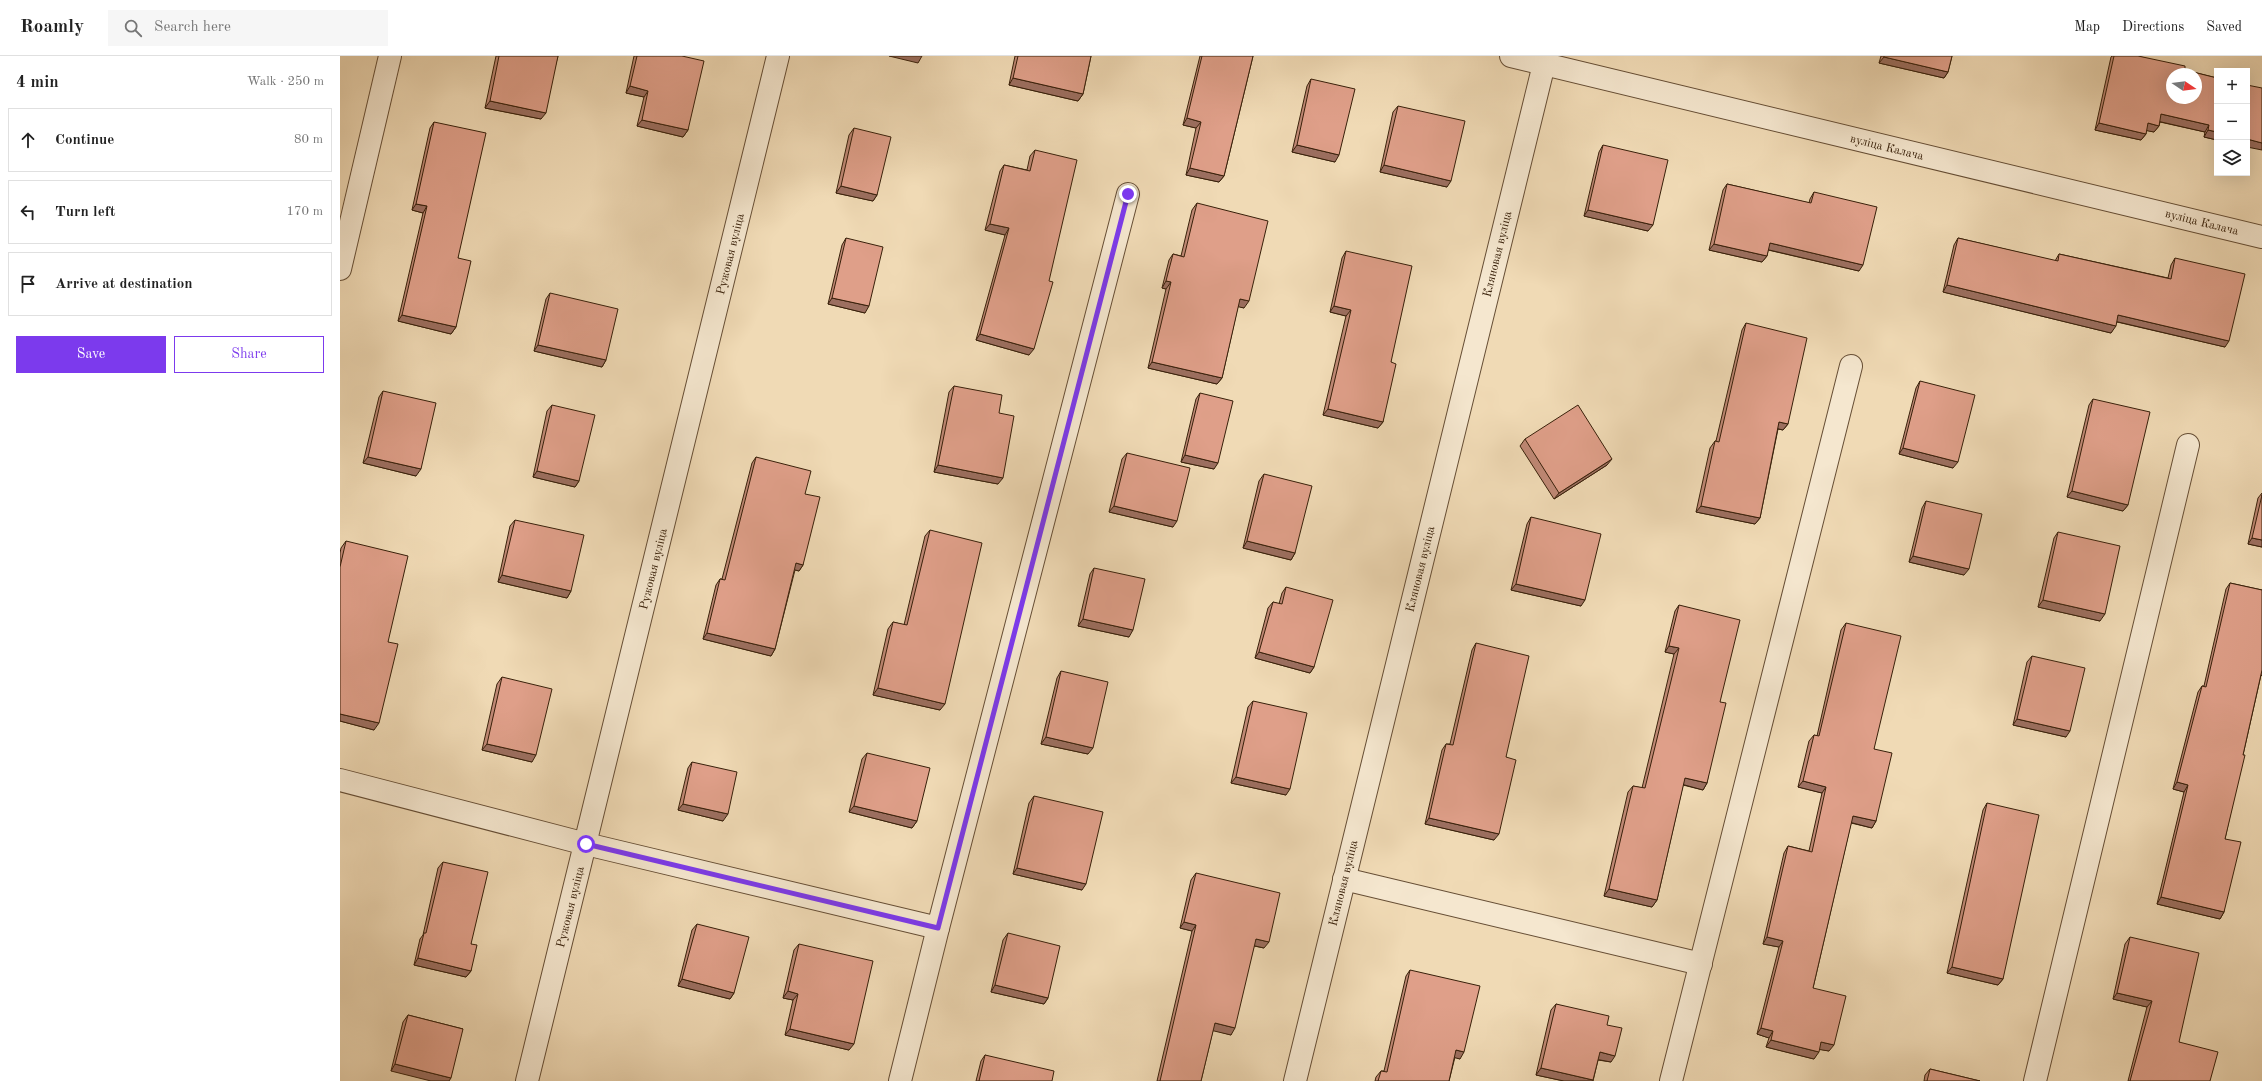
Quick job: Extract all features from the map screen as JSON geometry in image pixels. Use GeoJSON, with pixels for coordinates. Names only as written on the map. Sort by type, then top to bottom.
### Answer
{"type":"FeatureCollection","features":[{"type":"Feature","properties":{"kind":"street"},"geometry":{"type":"LineString","coordinates":[[340,269],[390,56]]}},
{"type":"Feature","properties":{"kind":"street","name":"Ружовая вуліца"},"geometry":{"type":"LineString","coordinates":[[527,1081],[778,56]]}},
{"type":"Feature","properties":{"kind":"street","name":"вуліца Калача"},"geometry":{"type":"LineString","coordinates":[[1511,56],[1545,60],[2262,237]]}},
{"type":"Feature","properties":{"kind":"street","name":"Кляновая вуліца"},"geometry":{"type":"LineString","coordinates":[[1295,1081],[1545,60]]}},
{"type":"Feature","properties":{"kind":"street"},"geometry":{"type":"LineString","coordinates":[[900,1081],[938,928],[1128,194]]}},
{"type":"Feature","properties":{"kind":"street"},"geometry":{"type":"LineString","coordinates":[[1671,1081],[1851,366]]}},
{"type":"Feature","properties":{"kind":"street"},"geometry":{"type":"LineString","coordinates":[[2035,1081],[2188,445]]}},
{"type":"Feature","properties":{"kind":"street"},"geometry":{"type":"LineString","coordinates":[[340,780],[586,844],[938,928]]}},
{"type":"Feature","properties":{"kind":"street"},"geometry":{"type":"LineString","coordinates":[[1344,879],[1701,964]]}},
{"type":"Feature","properties":{"kind":"building"},"geometry":{"type":"Polygon","coordinates":[[[499,56],[558,56],[546,113],[490,101],[499,56]]]}},
{"type":"Feature","properties":{"kind":"building"},"geometry":{"type":"Polygon","coordinates":[[[637,56],[682,56],[704,61],[688,130],[642,120],[648,91],[630,86],[637,56]]]}},
{"type":"Feature","properties":{"kind":"building"},"geometry":{"type":"Polygon","coordinates":[[[1018,56],[1091,56],[1083,94],[1013,78],[1018,56]]]}},
{"type":"Feature","properties":{"kind":"building"},"geometry":{"type":"Polygon","coordinates":[[[1202,56],[1253,56],[1224,176],[1190,168],[1201,122],[1187,118],[1202,56]]]}},
{"type":"Feature","properties":{"kind":"building"},"geometry":{"type":"Polygon","coordinates":[[[1884,56],[1952,56],[1948,72],[1884,56]]]}},
{"type":"Feature","properties":{"kind":"building"},"geometry":{"type":"Polygon","coordinates":[[[2114,56],[2138,56],[2185,66],[2185,68],[2166,68],[2166,104],[2202,104],[2202,74],[2214,77],[2214,131],[2208,130],[2209,125],[2161,114],[2159,126],[2148,123],[2146,134],[2099,123],[2114,56]]]}},
{"type":"Feature","properties":{"kind":"building"},"geometry":{"type":"Polygon","coordinates":[[[1311,79],[1355,89],[1339,155],[1297,145],[1311,79]]]}},
{"type":"Feature","properties":{"kind":"building"},"geometry":{"type":"Polygon","coordinates":[[[2250,86],[2262,88],[2262,143],[2250,140],[2250,86]]]}},
{"type":"Feature","properties":{"kind":"building"},"geometry":{"type":"Polygon","coordinates":[[[1398,106],[1465,121],[1451,181],[1384,165],[1398,106]]]}},
{"type":"Feature","properties":{"kind":"building"},"geometry":{"type":"Polygon","coordinates":[[[434,122],[486,133],[458,258],[471,261],[456,327],[402,315],[427,206],[416,204],[434,122]]]}},
{"type":"Feature","properties":{"kind":"building"},"geometry":{"type":"Polygon","coordinates":[[[854,128],[891,137],[877,195],[841,186],[854,128]]]}},
{"type":"Feature","properties":{"kind":"building"},"geometry":{"type":"Polygon","coordinates":[[[1603,145],[1668,160],[1653,225],[1588,210],[1603,145]]]}},
{"type":"Feature","properties":{"kind":"building"},"geometry":{"type":"Polygon","coordinates":[[[1035,150],[1077,160],[1049,281],[1053,282],[1034,349],[980,334],[1009,228],[990,224],[1004,165],[1030,171],[1035,150]]]}},
{"type":"Feature","properties":{"kind":"building"},"geometry":{"type":"Polygon","coordinates":[[[1727,184],[1811,203],[1814,192],[1877,207],[1863,265],[1770,243],[1767,256],[1714,244],[1727,184]]]}},
{"type":"Feature","properties":{"kind":"building"},"geometry":{"type":"Polygon","coordinates":[[[1197,203],[1268,221],[1249,301],[1240,299],[1222,378],[1152,362],[1171,282],[1166,281],[1173,254],[1184,257],[1197,203]]]}},
{"type":"Feature","properties":{"kind":"building"},"geometry":{"type":"Polygon","coordinates":[[[846,238],[883,247],[869,306],[832,298],[846,238]]]}},
{"type":"Feature","properties":{"kind":"building"},"geometry":{"type":"Polygon","coordinates":[[[1958,238],[2058,261],[2059,254],[2171,279],[2175,258],[2245,274],[2229,341],[2118,315],[2116,326],[1947,285],[1958,238]]]}},
{"type":"Feature","properties":{"kind":"building"},"geometry":{"type":"Polygon","coordinates":[[[1346,251],[1412,266],[1391,362],[1396,364],[1383,422],[1328,409],[1351,310],[1334,306],[1346,251]]]}},
{"type":"Feature","properties":{"kind":"building"},"geometry":{"type":"Polygon","coordinates":[[[550,293],[618,309],[606,360],[538,345],[550,293]]]}},
{"type":"Feature","properties":{"kind":"building"},"geometry":{"type":"Polygon","coordinates":[[[1746,323],[1807,338],[1788,424],[1779,422],[1760,518],[1701,506],[1715,441],[1719,442],[1746,323]]]}},
{"type":"Feature","properties":{"kind":"building"},"geometry":{"type":"Polygon","coordinates":[[[1920,381],[1975,395],[1958,462],[1903,448],[1920,381]]]}},
{"type":"Feature","properties":{"kind":"building"},"geometry":{"type":"Polygon","coordinates":[[[954,386],[1002,395],[999,413],[1014,416],[1003,478],[938,465],[954,386]]]}},
{"type":"Feature","properties":{"kind":"building"},"geometry":{"type":"Polygon","coordinates":[[[383,391],[436,403],[421,469],[368,457],[383,391]]]}},
{"type":"Feature","properties":{"kind":"building"},"geometry":{"type":"Polygon","coordinates":[[[1200,393],[1233,401],[1218,463],[1185,455],[1200,393]]]}},
{"type":"Feature","properties":{"kind":"building"},"geometry":{"type":"Polygon","coordinates":[[[2093,399],[2150,412],[2128,505],[2072,491],[2093,399]]]}},
{"type":"Feature","properties":{"kind":"building"},"geometry":{"type":"Polygon","coordinates":[[[552,405],[595,415],[579,481],[537,471],[552,405]]]}},
{"type":"Feature","properties":{"kind":"building"},"geometry":{"type":"Polygon","coordinates":[[[1578,405],[1612,459],[1559,493],[1525,439],[1578,405]]]}},
{"type":"Feature","properties":{"kind":"building"},"geometry":{"type":"Polygon","coordinates":[[[1127,453],[1190,468],[1177,521],[1114,506],[1127,453]]]}},
{"type":"Feature","properties":{"kind":"building"},"geometry":{"type":"Polygon","coordinates":[[[756,457],[811,471],[805,494],[820,497],[803,565],[796,563],[775,649],[707,633],[720,579],[725,580],[756,457]]]}},
{"type":"Feature","properties":{"kind":"building"},"geometry":{"type":"Polygon","coordinates":[[[1264,474],[1312,486],[1295,553],[1247,541],[1264,474]]]}},
{"type":"Feature","properties":{"kind":"building"},"geometry":{"type":"Polygon","coordinates":[[[2262,495],[2262,540],[2252,538],[2262,495]]]}},
{"type":"Feature","properties":{"kind":"building"},"geometry":{"type":"Polygon","coordinates":[[[1926,501],[1982,514],[1969,569],[1913,556],[1926,501]]]}},
{"type":"Feature","properties":{"kind":"building"},"geometry":{"type":"Polygon","coordinates":[[[1531,517],[1601,534],[1585,600],[1516,584],[1531,517]]]}},
{"type":"Feature","properties":{"kind":"building"},"geometry":{"type":"Polygon","coordinates":[[[515,520],[584,535],[571,591],[502,575],[515,520]]]}},
{"type":"Feature","properties":{"kind":"building"},"geometry":{"type":"Polygon","coordinates":[[[930,530],[982,543],[945,704],[878,688],[893,622],[907,625],[930,530]]]}},
{"type":"Feature","properties":{"kind":"building"},"geometry":{"type":"Polygon","coordinates":[[[2058,532],[2120,546],[2105,614],[2043,600],[2058,532]]]}},
{"type":"Feature","properties":{"kind":"building"},"geometry":{"type":"Polygon","coordinates":[[[346,541],[408,556],[388,642],[398,644],[379,723],[340,714],[340,567],[346,541]]]}},
{"type":"Feature","properties":{"kind":"building"},"geometry":{"type":"Polygon","coordinates":[[[1094,568],[1145,579],[1133,630],[1083,619],[1094,568]]]}},
{"type":"Feature","properties":{"kind":"building"},"geometry":{"type":"Polygon","coordinates":[[[2230,583],[2262,590],[2262,670],[2243,755],[2245,755],[2225,839],[2241,842],[2224,912],[2161,897],[2188,785],[2177,782],[2202,686],[2206,687],[2230,583]]]}},
{"type":"Feature","properties":{"kind":"building"},"geometry":{"type":"Polygon","coordinates":[[[1286,587],[1333,600],[1314,667],[1259,652],[1273,602],[1282,604],[1286,587]]]}},
{"type":"Feature","properties":{"kind":"building"},"geometry":{"type":"Polygon","coordinates":[[[1679,605],[1740,620],[1720,702],[1726,703],[1707,783],[1685,778],[1657,900],[1609,889],[1633,786],[1645,788],[1679,648],[1669,646],[1679,605]]]}},
{"type":"Feature","properties":{"kind":"building"},"geometry":{"type":"Polygon","coordinates":[[[1846,623],[1901,636],[1874,749],[1892,753],[1876,821],[1853,816],[1813,988],[1846,996],[1834,1045],[1821,1042],[1819,1052],[1771,1040],[1773,1031],[1761,1028],[1783,941],[1767,937],[1788,846],[1812,852],[1826,787],[1803,781],[1814,735],[1819,736],[1846,623]]]}},
{"type":"Feature","properties":{"kind":"building"},"geometry":{"type":"Polygon","coordinates":[[[1476,643],[1529,656],[1506,757],[1516,760],[1499,834],[1429,818],[1446,744],[1453,745],[1476,643]]]}},
{"type":"Feature","properties":{"kind":"building"},"geometry":{"type":"Polygon","coordinates":[[[2032,656],[2085,668],[2070,731],[2017,719],[2032,656]]]}},
{"type":"Feature","properties":{"kind":"building"},"geometry":{"type":"Polygon","coordinates":[[[1061,671],[1108,682],[1093,748],[1046,737],[1061,671]]]}},
{"type":"Feature","properties":{"kind":"building"},"geometry":{"type":"Polygon","coordinates":[[[502,677],[552,689],[536,755],[487,744],[502,677]]]}},
{"type":"Feature","properties":{"kind":"building"},"geometry":{"type":"Polygon","coordinates":[[[1253,701],[1307,713],[1290,789],[1236,777],[1253,701]]]}},
{"type":"Feature","properties":{"kind":"building"},"geometry":{"type":"Polygon","coordinates":[[[867,753],[930,768],[917,821],[854,806],[867,753]]]}},
{"type":"Feature","properties":{"kind":"building"},"geometry":{"type":"Polygon","coordinates":[[[692,762],[737,772],[728,814],[683,804],[692,762]]]}},
{"type":"Feature","properties":{"kind":"building"},"geometry":{"type":"Polygon","coordinates":[[[1034,796],[1103,812],[1086,884],[1017,868],[1034,796]]]}},
{"type":"Feature","properties":{"kind":"building"},"geometry":{"type":"Polygon","coordinates":[[[1987,803],[2039,815],[2003,979],[1952,967],[1987,803]]]}},
{"type":"Feature","properties":{"kind":"building"},"geometry":{"type":"Polygon","coordinates":[[[443,862],[488,872],[471,944],[477,945],[471,971],[418,958],[424,933],[426,933],[443,862]]]}},
{"type":"Feature","properties":{"kind":"building"},"geometry":{"type":"Polygon","coordinates":[[[1196,873],[1280,893],[1269,942],[1256,939],[1235,1028],[1215,1023],[1201,1081],[1160,1081],[1196,925],[1184,922],[1196,873]]]}},
{"type":"Feature","properties":{"kind":"building"},"geometry":{"type":"Polygon","coordinates":[[[697,924],[749,937],[734,993],[682,979],[697,924]]]}},
{"type":"Feature","properties":{"kind":"building"},"geometry":{"type":"Polygon","coordinates":[[[1008,933],[1060,946],[1048,998],[995,985],[1008,933]]]}},
{"type":"Feature","properties":{"kind":"building"},"geometry":{"type":"Polygon","coordinates":[[[2130,937],[2199,953],[2179,1042],[2218,1052],[2210,1081],[2130,1081],[2152,1001],[2117,993],[2130,937]]]}},
{"type":"Feature","properties":{"kind":"building"},"geometry":{"type":"Polygon","coordinates":[[[799,944],[873,961],[854,1044],[790,1029],[798,994],[788,991],[799,944]]]}},
{"type":"Feature","properties":{"kind":"building"},"geometry":{"type":"Polygon","coordinates":[[[1410,970],[1480,986],[1464,1052],[1456,1050],[1449,1081],[1378,1081],[1381,1071],[1387,1072],[1410,970]]]}},
{"type":"Feature","properties":{"kind":"building"},"geometry":{"type":"Polygon","coordinates":[[[1556,1004],[1609,1016],[1607,1025],[1622,1028],[1615,1056],[1600,1052],[1593,1080],[1541,1068],[1556,1004]]]}},
{"type":"Feature","properties":{"kind":"building"},"geometry":{"type":"Polygon","coordinates":[[[408,1015],[463,1029],[451,1078],[395,1064],[408,1015]]]}},
{"type":"Feature","properties":{"kind":"building"},"geometry":{"type":"Polygon","coordinates":[[[985,1055],[1054,1071],[1052,1081],[979,1081],[985,1055]]]}},
{"type":"Feature","properties":{"kind":"building"},"geometry":{"type":"Polygon","coordinates":[[[1930,1069],[1980,1081],[1927,1081],[1930,1069]]]}},
{"type":"Feature","properties":{"kind":"route"},"geometry":{"type":"LineString","coordinates":[[586,844],[938,928],[1128,194]]}}]}
